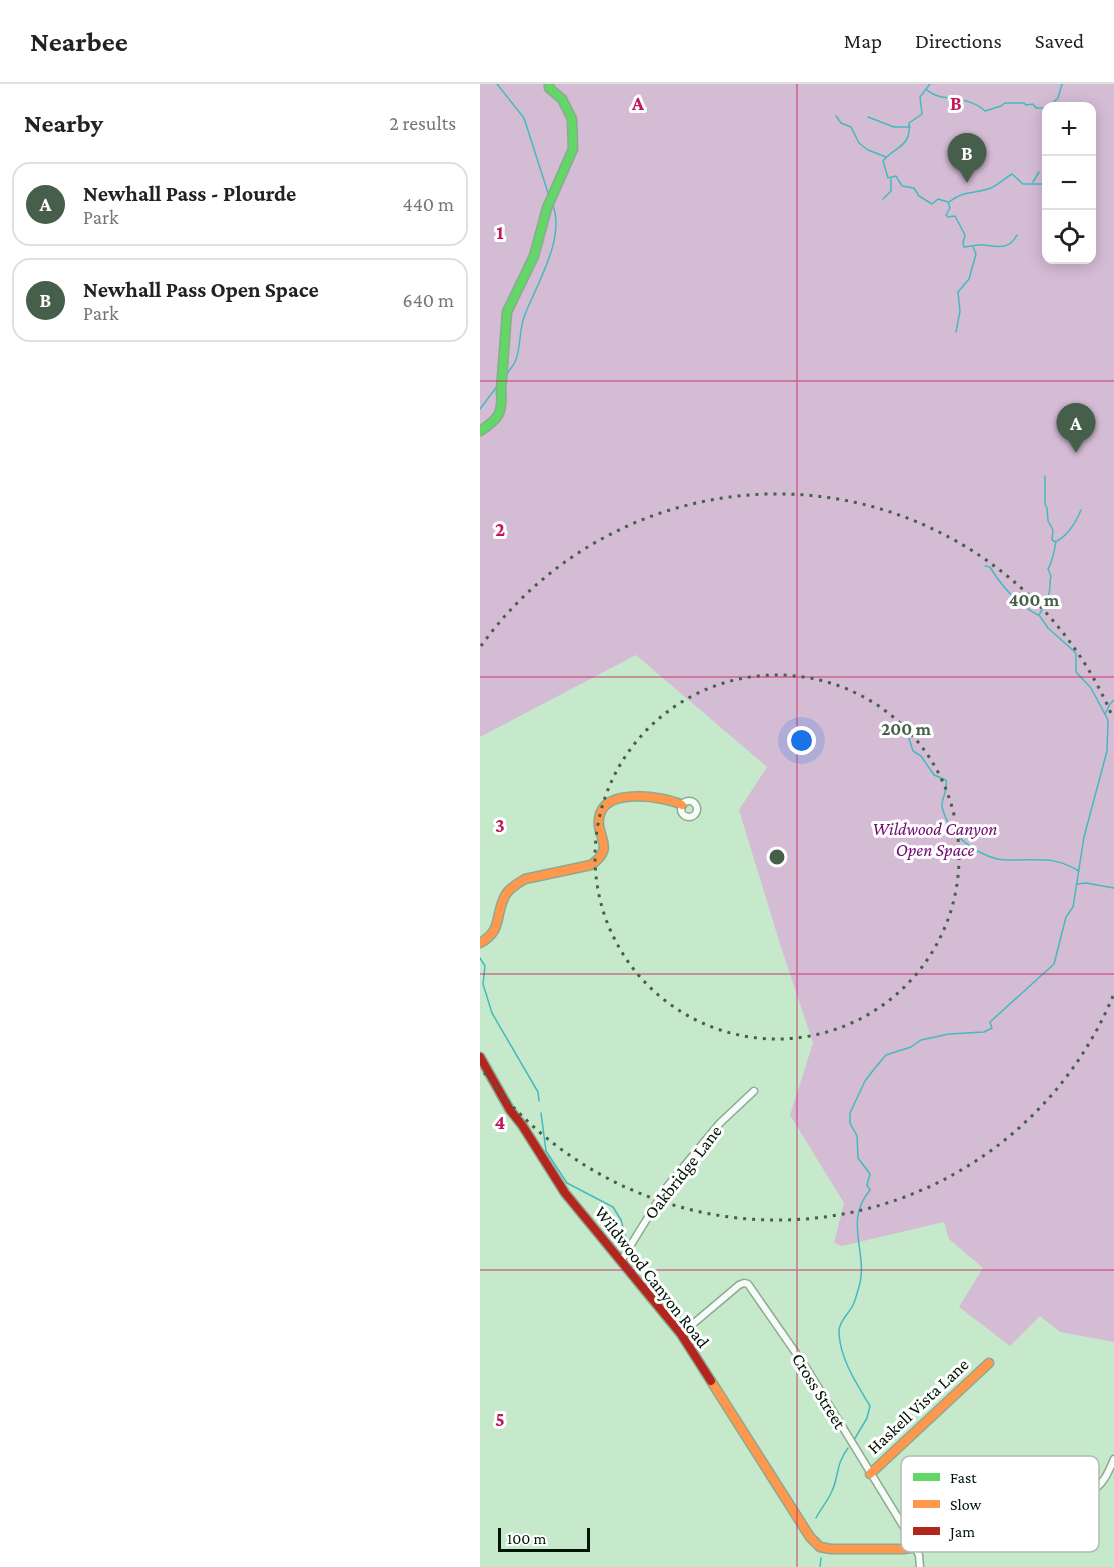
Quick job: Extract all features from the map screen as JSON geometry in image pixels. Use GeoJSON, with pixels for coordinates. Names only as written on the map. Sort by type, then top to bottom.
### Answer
{"type":"FeatureCollection","features":[{"type":"Feature","properties":{"kind":"street"},"geometry":{"type":"LineString","coordinates":[[480,431],[499,416],[502,403],[501,386],[507,312],[534,256],[549,204],[573,149],[572,119],[562,99],[549,88],[549,84]]}},
{"type":"Feature","properties":{"kind":"street"},"geometry":{"type":"LineString","coordinates":[[480,944],[492,938],[498,931],[502,903],[508,892],[517,884],[525,879],[591,865],[598,861],[605,848],[598,821],[599,815],[602,808],[609,802],[637,797],[658,797],[673,799],[682,805]]}},
{"type":"Feature","properties":{"kind":"street","name":"Wildwood Canyon Road"},"geometry":{"type":"LineString","coordinates":[[480,1057],[510,1110],[565,1193],[681,1334],[810,1537],[820,1547],[901,1550]]}},
{"type":"Feature","properties":{"kind":"street","name":"Oakbridge Lane"},"geometry":{"type":"LineString","coordinates":[[621,1261],[666,1188],[720,1123],[754,1090]]}},
{"type":"Feature","properties":{"kind":"street","name":"Cross Street"},"geometry":{"type":"LineString","coordinates":[[681,1334],[744,1283],[748,1284],[807,1370],[901,1522]]}},
{"type":"Feature","properties":{"kind":"street","name":"Haskell Vista Lane"},"geometry":{"type":"LineString","coordinates":[[870,1474],[989,1363]]}},
{"type":"Feature","properties":{"kind":"street"},"geometry":{"type":"LineString","coordinates":[[1099,1486],[1114,1459]]}},
{"type":"Feature","properties":{"kind":"street","name":"Cross Street"},"geometry":{"type":"LineString","coordinates":[[917,1552],[920,1567]]}},
{"type":"Feature","properties":{"kind":"green space","name":"Wildwood Canyon Open Space"},"geometry":{"type":"Polygon","coordinates":[[[480,84],[1114,84],[1114,1342],[1060,1332],[1040,1316],[1010,1346],[959,1307],[983,1268],[949,1239],[944,1222],[842,1246],[834,1243],[844,1203],[790,1115],[813,1043],[739,810],[767,767],[636,655],[480,737],[480,84]]]}},
{"type":"Feature","properties":{"kind":"waterway"},"geometry":{"type":"LineString","coordinates":[[497,84],[524,118],[549,196]]}},
{"type":"Feature","properties":{"kind":"waterway"},"geometry":{"type":"LineString","coordinates":[[930,84],[920,97],[922,114],[909,123],[908,137],[905,142],[883,161],[888,178],[896,176],[902,186],[914,188],[919,196],[932,204],[938,199],[948,202],[950,208],[946,215],[955,216],[965,235],[964,247],[1003,246],[1011,243],[1017,235]]}},
{"type":"Feature","properties":{"kind":"waterway"},"geometry":{"type":"LineString","coordinates":[[1054,102],[1058,98],[1062,84]]}},
{"type":"Feature","properties":{"kind":"waterway"},"geometry":{"type":"LineString","coordinates":[[926,89],[932,94],[970,102],[985,111],[1005,103],[1033,104],[1036,108],[1042,108]]}},
{"type":"Feature","properties":{"kind":"waterway"},"geometry":{"type":"LineString","coordinates":[[836,116],[841,123],[851,127],[859,143],[868,150],[886,157]]}},
{"type":"Feature","properties":{"kind":"waterway"},"geometry":{"type":"LineString","coordinates":[[868,117],[894,127],[910,127]]}},
{"type":"Feature","properties":{"kind":"waterway"},"geometry":{"type":"LineString","coordinates":[[1033,182],[1039,172]]}},
{"type":"Feature","properties":{"kind":"waterway"},"geometry":{"type":"LineString","coordinates":[[949,202],[964,194],[991,188],[1012,174],[1023,184],[1042,184]]}},
{"type":"Feature","properties":{"kind":"waterway"},"geometry":{"type":"LineString","coordinates":[[883,199],[891,191],[891,179]]}},
{"type":"Feature","properties":{"kind":"waterway"},"geometry":{"type":"LineString","coordinates":[[507,374],[517,357],[524,317],[553,246],[556,216],[552,203]]}},
{"type":"Feature","properties":{"kind":"waterway"},"geometry":{"type":"LineString","coordinates":[[956,332],[960,311],[958,292],[969,279],[976,254],[973,247]]}},
{"type":"Feature","properties":{"kind":"waterway"},"geometry":{"type":"LineString","coordinates":[[480,409],[498,385]]}},
{"type":"Feature","properties":{"kind":"waterway"},"geometry":{"type":"LineString","coordinates":[[854,1440],[867,1418],[870,1406],[846,1363],[840,1344],[839,1330],[854,1303],[860,1283],[858,1213],[870,1190],[867,1185],[870,1174],[858,1158],[857,1136],[850,1123],[850,1113],[865,1081],[886,1055],[911,1047],[921,1040],[949,1034],[984,1032],[992,1028],[990,1022],[1054,964],[1066,917],[1073,907],[1084,837],[1107,751],[1108,720],[1091,688],[1076,672],[1076,653],[1048,628],[1039,615],[1049,594],[1051,576],[1048,569],[1056,542],[1052,540],[1053,530],[1048,521],[1045,504],[1045,476]]}},
{"type":"Feature","properties":{"kind":"waterway"},"geometry":{"type":"LineString","coordinates":[[1057,541],[1071,528],[1081,510]]}},
{"type":"Feature","properties":{"kind":"waterway"},"geometry":{"type":"LineString","coordinates":[[985,566],[990,567],[1017,600],[1038,615]]}},
{"type":"Feature","properties":{"kind":"waterway"},"geometry":{"type":"LineString","coordinates":[[1105,714],[1114,700]]}},
{"type":"Feature","properties":{"kind":"waterway"},"geometry":{"type":"LineString","coordinates":[[907,732],[913,751],[921,756],[934,775],[946,780],[942,807],[950,825],[962,840],[979,852],[997,859],[1049,860],[1063,863],[1079,871]]}},
{"type":"Feature","properties":{"kind":"waterway"},"geometry":{"type":"LineString","coordinates":[[1077,884],[1086,883],[1114,888]]}},
{"type":"Feature","properties":{"kind":"waterway"},"geometry":{"type":"LineString","coordinates":[[480,958],[485,966],[483,984],[492,1013],[538,1092],[539,1101]]}},
{"type":"Feature","properties":{"kind":"waterway"},"geometry":{"type":"LineString","coordinates":[[541,1113],[546,1151],[567,1183],[613,1207],[621,1220],[627,1242]]}},
{"type":"Feature","properties":{"kind":"waterway"},"geometry":{"type":"LineString","coordinates":[[630,1252],[683,1321]]}},
{"type":"Feature","properties":{"kind":"waterway"},"geometry":{"type":"LineString","coordinates":[[816,1518],[828,1500],[841,1460],[848,1448]]}},
{"type":"Feature","properties":{"kind":"waterway"},"geometry":{"type":"LineString","coordinates":[[820,1567],[821,1558]]}},
{"type":"Feature","properties":{"kind":"traffic: fast"},"geometry":{"type":"LineString","coordinates":[[480,431],[496,419],[500,410],[507,312],[534,256],[547,208],[573,149],[572,119],[562,99],[549,88],[549,84]]}},
{"type":"Feature","properties":{"kind":"traffic: slow"},"geometry":{"type":"LineString","coordinates":[[480,943],[488,938],[496,927],[502,901],[515,885],[525,879],[591,865],[599,858],[604,846],[599,822],[600,814],[605,806],[614,800],[637,796],[662,799],[682,805]]}},
{"type":"Feature","properties":{"kind":"traffic: slow"},"geometry":{"type":"LineString","coordinates":[[870,1474],[989,1363]]}},
{"type":"Feature","properties":{"kind":"traffic: slow"},"geometry":{"type":"LineString","coordinates":[[711,1381],[810,1537],[820,1547],[901,1549]]}},
{"type":"Feature","properties":{"kind":"traffic: jam"},"geometry":{"type":"LineString","coordinates":[[480,1057],[510,1110],[565,1193],[681,1334],[711,1381]]}},
{"type":"Feature","properties":{"kind":"place","name":"Newhall Pass Open Space"},"geometry":{"type":"Point","coordinates":[967,183]}},
{"type":"Feature","properties":{"kind":"place","name":"Newhall Pass - Plourde"},"geometry":{"type":"Point","coordinates":[1076,453]}}]}
